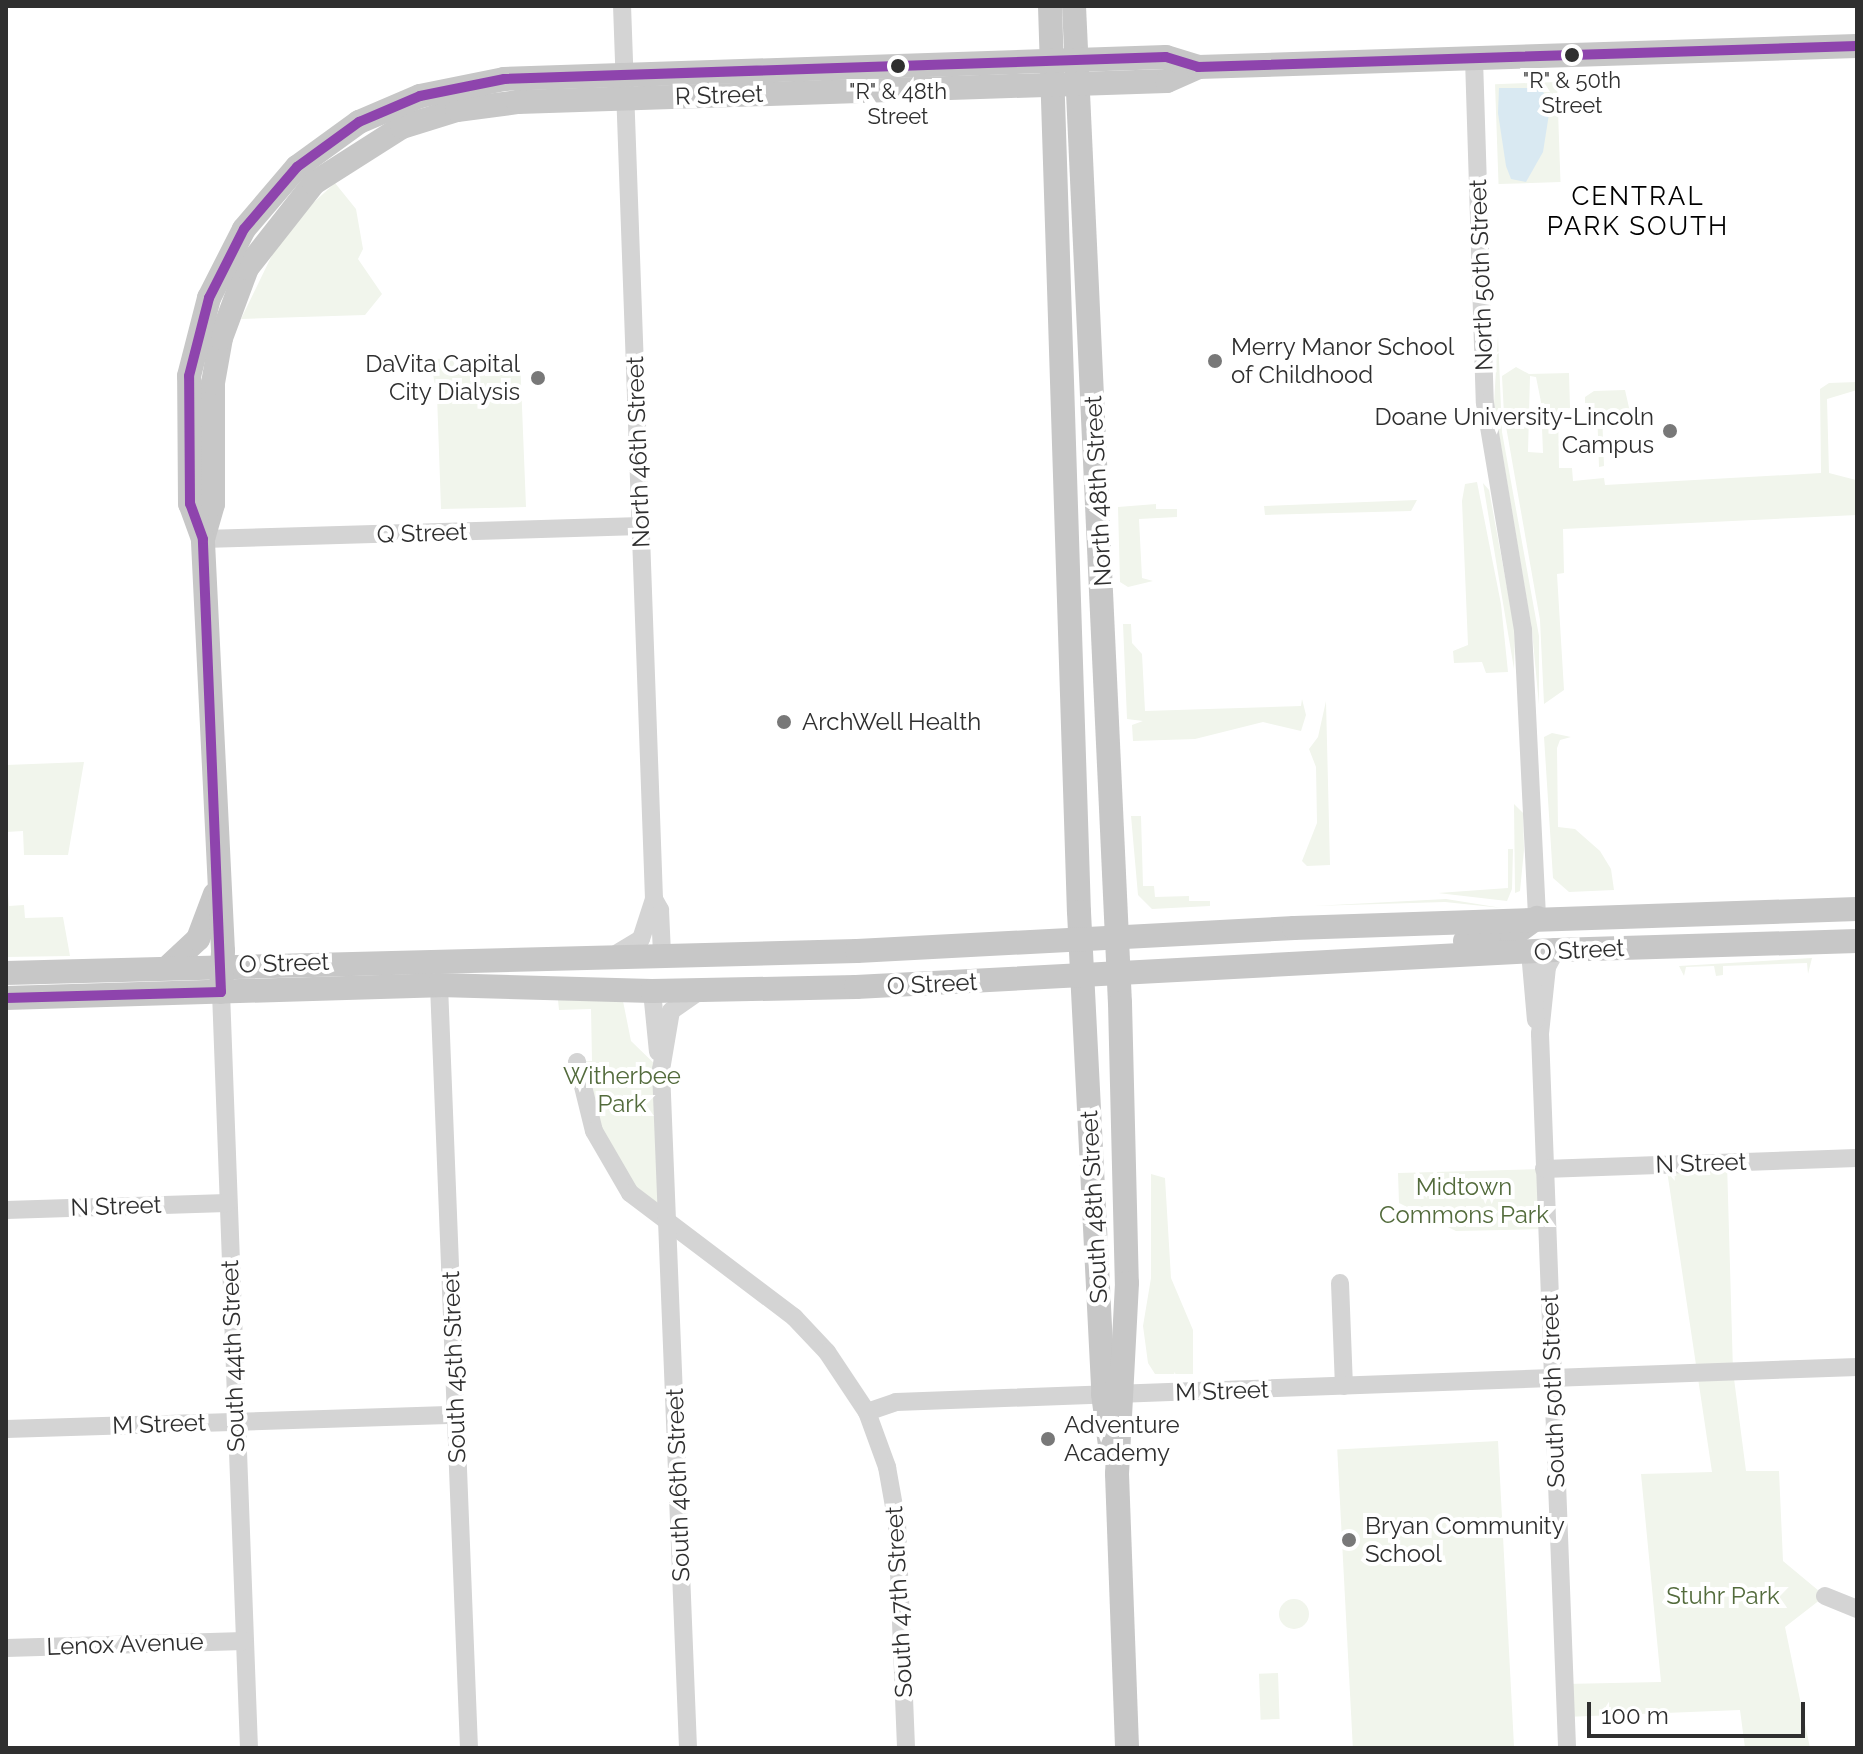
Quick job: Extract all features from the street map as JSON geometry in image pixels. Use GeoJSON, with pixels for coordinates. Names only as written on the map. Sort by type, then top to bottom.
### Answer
{"type":"FeatureCollection","features":[{"type":"Feature","properties":{"kind":"main road","name":"North 48th Street"},"geometry":{"type":"LineString","coordinates":[[1050,6],[1080,938]]}},
{"type":"Feature","properties":{"kind":"main road","name":"North 48th Street"},"geometry":{"type":"LineString","coordinates":[[1074,6],[1119,976]]}},
{"type":"Feature","properties":{"kind":"main road","name":"R Street"},"geometry":{"type":"LineString","coordinates":[[203,539],[190,504],[189,376],[199,325],[219,273],[266,219],[297,167],[335,137],[406,101],[482,82],[624,87],[1077,72],[1167,81],[1198,67],[1857,46]]}},
{"type":"Feature","properties":{"kind":"main road","name":"South 44th Street"},"geometry":{"type":"LineString","coordinates":[[203,539],[219,880],[221,992]]}},
{"type":"Feature","properties":{"kind":"main road"},"geometry":{"type":"LineString","coordinates":[[168,967],[198,939],[219,880]]}},
{"type":"Feature","properties":{"kind":"main road","name":"O Street"},"geometry":{"type":"LineString","coordinates":[[6,973],[616,954],[797,953],[1537,918],[1857,909]]}},
{"type":"Feature","properties":{"kind":"main road"},"geometry":{"type":"LineString","coordinates":[[1530,952],[1542,939],[1560,932],[1660,926],[1714,913]]}},
{"type":"Feature","properties":{"kind":"main road"},"geometry":{"type":"LineString","coordinates":[[1350,965],[1389,949],[1512,936],[1537,918]]}},
{"type":"Feature","properties":{"kind":"main road","name":"South 48th Street"},"geometry":{"type":"LineString","coordinates":[[1080,938],[1113,1394],[1127,1748]]}},
{"type":"Feature","properties":{"kind":"main road","name":"O Street"},"geometry":{"type":"LineString","coordinates":[[6,998],[439,985],[703,990],[1082,978],[1350,965],[1556,950],[1857,941]]}},
{"type":"Feature","properties":{"kind":"main road"},"geometry":{"type":"LineString","coordinates":[[652,991],[669,971],[740,966],[797,953]]}},
{"type":"Feature","properties":{"kind":"main road"},"geometry":{"type":"LineString","coordinates":[[439,985],[470,973],[630,967],[662,954]]}},
{"type":"Feature","properties":{"kind":"main road","name":"South 48th Street"},"geometry":{"type":"LineString","coordinates":[[1113,1394],[1127,1283],[1119,976]]}},
{"type":"Feature","properties":{"kind":"street","name":"North 46th Street"},"geometry":{"type":"LineString","coordinates":[[616,954],[641,939],[654,899],[622,6]]}},
{"type":"Feature","properties":{"kind":"street","name":"North 50th Street"},"geometry":{"type":"LineString","coordinates":[[1474,59],[1485,403],[1523,630],[1537,918]]}},
{"type":"Feature","properties":{"kind":"street","name":"Q Street"},"geometry":{"type":"LineString","coordinates":[[203,539],[641,526]]}},
{"type":"Feature","properties":{"kind":"street","name":"North 46th Street"},"geometry":{"type":"LineString","coordinates":[[654,899],[660,910],[662,954]]}},
{"type":"Feature","properties":{"kind":"street","name":"South 50th Street"},"geometry":{"type":"LineString","coordinates":[[1540,1034],[1547,967],[1556,950]]}},
{"type":"Feature","properties":{"kind":"street","name":"South 50th Street"},"geometry":{"type":"LineString","coordinates":[[1530,952],[1540,1034],[1567,1748]]}},
{"type":"Feature","properties":{"kind":"street","name":"South 45th Street"},"geometry":{"type":"LineString","coordinates":[[439,985],[469,1748]]}},
{"type":"Feature","properties":{"kind":"street","name":"South 46th Street"},"geometry":{"type":"LineString","coordinates":[[661,1070],[671,1011],[703,990]]}},
{"type":"Feature","properties":{"kind":"street","name":"South 46th Street"},"geometry":{"type":"LineString","coordinates":[[652,991],[661,1070],[688,1748]]}},
{"type":"Feature","properties":{"kind":"street","name":"South 44th Street"},"geometry":{"type":"LineString","coordinates":[[221,992],[249,1748]]}},
{"type":"Feature","properties":{"kind":"street"},"geometry":{"type":"LineString","coordinates":[[577,1062],[603,1150],[640,1204],[794,1317],[827,1352],[867,1412]]}},
{"type":"Feature","properties":{"kind":"street","name":"N Street"},"geometry":{"type":"LineString","coordinates":[[1544,1169],[1857,1158]]}},
{"type":"Feature","properties":{"kind":"street","name":"N Street"},"geometry":{"type":"LineString","coordinates":[[6,1210],[227,1203]]}},
{"type":"Feature","properties":{"kind":"street"},"geometry":{"type":"LineString","coordinates":[[1340,1283],[1344,1386]]}},
{"type":"Feature","properties":{"kind":"street","name":"M Street"},"geometry":{"type":"LineString","coordinates":[[867,1412],[896,1402],[1857,1367]]}},
{"type":"Feature","properties":{"kind":"street","name":"South 47th Street"},"geometry":{"type":"LineString","coordinates":[[867,1412],[887,1467],[897,1523],[906,1748]]}},
{"type":"Feature","properties":{"kind":"street","name":"M Street"},"geometry":{"type":"LineString","coordinates":[[6,1429],[456,1415]]}},
{"type":"Feature","properties":{"kind":"street"},"geometry":{"type":"LineString","coordinates":[[1825,1596],[1857,1609]]}},
{"type":"Feature","properties":{"kind":"street","name":"Lenox Avenue"},"geometry":{"type":"LineString","coordinates":[[6,1648],[244,1641]]}},
{"type":"Feature","properties":{"kind":"green space"},"geometry":{"type":"Polygon","coordinates":[[[1557,82],[1560,182],[1499,184],[1495,84],[1557,82]]]}},
{"type":"Feature","properties":{"kind":"green space"},"geometry":{"type":"Polygon","coordinates":[[[335,183],[356,209],[363,249],[358,259],[382,294],[365,315],[241,319],[273,253],[301,214],[335,183]]]}},
{"type":"Feature","properties":{"kind":"green space"},"geometry":{"type":"Polygon","coordinates":[[[1498,335],[1502,432],[1539,636],[1539,705],[1532,631],[1494,404],[1498,335]]]}},
{"type":"Feature","properties":{"kind":"green space"},"geometry":{"type":"Polygon","coordinates":[[[520,357],[526,507],[441,509],[437,395],[430,359],[520,357]]]}},
{"type":"Feature","properties":{"kind":"green space"},"geometry":{"type":"Polygon","coordinates":[[[1516,367],[1529,374],[1569,373],[1570,408],[1558,409],[1559,468],[1572,468],[1573,481],[1604,478],[1605,485],[1821,473],[1820,389],[1829,383],[1857,382],[1857,390],[1827,399],[1829,473],[1856,480],[1857,515],[1563,529],[1564,573],[1557,574],[1564,690],[1544,704],[1540,620],[1504,415],[1502,376],[1516,367]],[[1530,376],[1528,452],[1543,453],[1541,402],[1536,377],[1530,376]]]}},
{"type":"Feature","properties":{"kind":"green space"},"geometry":{"type":"Polygon","coordinates":[[[1625,390],[1630,412],[1602,413],[1604,466],[1599,467],[1597,408],[1585,408],[1585,397],[1594,391],[1625,390]]]}},
{"type":"Feature","properties":{"kind":"green space"},"geometry":{"type":"Polygon","coordinates":[[[1477,482],[1501,604],[1508,672],[1486,673],[1482,662],[1454,663],[1453,651],[1468,645],[1462,501],[1465,484],[1477,482]]]}},
{"type":"Feature","properties":{"kind":"green space"},"geometry":{"type":"Polygon","coordinates":[[[1483,483],[1489,490],[1515,631],[1514,669],[1483,483]]]}},
{"type":"Feature","properties":{"kind":"green space"},"geometry":{"type":"Polygon","coordinates":[[[1417,500],[1411,511],[1265,515],[1264,506],[1417,500]]]}},
{"type":"Feature","properties":{"kind":"green space"},"geometry":{"type":"Polygon","coordinates":[[[1156,504],[1156,509],[1177,509],[1177,517],[1139,519],[1142,578],[1153,581],[1128,587],[1120,582],[1118,507],[1156,504]]]}},
{"type":"Feature","properties":{"kind":"green space"},"geometry":{"type":"Polygon","coordinates":[[[1123,624],[1131,624],[1132,643],[1142,654],[1145,711],[1301,706],[1302,699],[1306,715],[1301,731],[1263,722],[1195,739],[1133,741],[1132,725],[1143,721],[1127,719],[1123,624]]]}},
{"type":"Feature","properties":{"kind":"green space"},"geometry":{"type":"Polygon","coordinates":[[[1326,701],[1330,865],[1307,866],[1302,861],[1317,823],[1316,767],[1309,749],[1318,737],[1326,701]]]}},
{"type":"Feature","properties":{"kind":"green space"},"geometry":{"type":"Polygon","coordinates":[[[1552,733],[1571,737],[1560,740],[1557,748],[1558,827],[1575,829],[1600,851],[1611,869],[1614,890],[1569,892],[1553,878],[1544,737],[1552,733]]]}},
{"type":"Feature","properties":{"kind":"green space"},"geometry":{"type":"Polygon","coordinates":[[[84,762],[68,855],[24,855],[23,831],[6,832],[6,765],[84,762]]]}},
{"type":"Feature","properties":{"kind":"green space"},"geometry":{"type":"Polygon","coordinates":[[[1514,804],[1523,813],[1524,850],[1520,891],[1515,893],[1514,804]]]}},
{"type":"Feature","properties":{"kind":"green space"},"geometry":{"type":"Polygon","coordinates":[[[1131,816],[1141,816],[1143,886],[1154,886],[1155,897],[1189,896],[1189,901],[1210,901],[1210,906],[1152,909],[1138,895],[1131,816]]]}},
{"type":"Feature","properties":{"kind":"green space"},"geometry":{"type":"Polygon","coordinates":[[[1508,849],[1513,849],[1512,889],[1507,901],[1438,893],[1508,888],[1508,849]]]}},
{"type":"Feature","properties":{"kind":"green space"},"geometry":{"type":"Polygon","coordinates":[[[6,867],[9,906],[24,905],[25,918],[63,917],[70,956],[6,957],[6,867]]]}},
{"type":"Feature","properties":{"kind":"green space"},"geometry":{"type":"Polygon","coordinates":[[[1446,899],[1502,908],[1445,902],[1313,906],[1446,899]]]}},
{"type":"Feature","properties":{"kind":"green space"},"geometry":{"type":"Polygon","coordinates":[[[1812,958],[1808,974],[1807,963],[1723,966],[1723,975],[1716,976],[1714,966],[1686,967],[1684,976],[1679,966],[1812,958]]]}},
{"type":"Feature","properties":{"kind":"green space","name":"Witherbee Park"},"geometry":{"type":"Polygon","coordinates":[[[558,1000],[623,1001],[631,1041],[661,1070],[667,1223],[614,1170],[577,1062],[592,1061],[591,1009],[559,1010],[558,1000]]]}},
{"type":"Feature","properties":{"kind":"green space","name":"Stuhr Park"},"geometry":{"type":"Polygon","coordinates":[[[1727,1162],[1733,1371],[1746,1471],[1779,1471],[1783,1561],[1825,1596],[1785,1627],[1810,1748],[1745,1748],[1740,1710],[1565,1717],[1564,1684],[1661,1682],[1641,1474],[1712,1472],[1666,1164],[1727,1162]]]}},
{"type":"Feature","properties":{"kind":"green space","name":"Midtown Commons Park"},"geometry":{"type":"Polygon","coordinates":[[[1544,1169],[1547,1229],[1456,1231],[1399,1203],[1398,1173],[1544,1169]]]}},
{"type":"Feature","properties":{"kind":"green space"},"geometry":{"type":"Polygon","coordinates":[[[1151,1174],[1165,1178],[1171,1278],[1193,1330],[1193,1374],[1155,1374],[1148,1363],[1143,1326],[1151,1278],[1151,1174]]]}},
{"type":"Feature","properties":{"kind":"green space"},"geometry":{"type":"Polygon","coordinates":[[[1498,1441],[1514,1748],[1353,1748],[1337,1449],[1498,1441]]]}},
{"type":"Feature","properties":{"kind":"green space"},"geometry":{"type":"Polygon","coordinates":[[[1294,1599],[1305,1603],[1309,1614],[1305,1625],[1294,1629],[1283,1625],[1279,1614],[1283,1603],[1294,1599]]]}},
{"type":"Feature","properties":{"kind":"green space"},"geometry":{"type":"Polygon","coordinates":[[[1278,1673],[1280,1719],[1261,1720],[1259,1674],[1278,1673]]]}},
{"type":"Feature","properties":{"kind":"shaded area"},"geometry":{"type":"Polygon","coordinates":[[[1499,88],[1542,88],[1545,97],[1549,114],[1543,152],[1526,182],[1511,179],[1506,166],[1498,113],[1499,88]]]}},
{"type":"Feature","properties":{"kind":"transit line"},"geometry":{"type":"LineString","coordinates":[[6,998],[221,992],[203,539],[190,504],[189,376],[209,298],[244,229],[297,167],[359,122],[420,96],[504,79],[1166,57],[1198,67],[1857,46]]}},
{"type":"Feature","properties":{"kind":"place","name":"\"R\" & 50th Street"},"geometry":{"type":"Point","coordinates":[1572,55]}},
{"type":"Feature","properties":{"kind":"place","name":"\"R\" & 48th Street"},"geometry":{"type":"Point","coordinates":[898,66]}},
{"type":"Feature","properties":{"kind":"place","name":"Merry Manor School of Childhood"},"geometry":{"type":"Point","coordinates":[1215,361]}},
{"type":"Feature","properties":{"kind":"place","name":"DaVita Capital City Dialysis"},"geometry":{"type":"Point","coordinates":[538,378]}},
{"type":"Feature","properties":{"kind":"place","name":"Doane University-Lincoln Campus"},"geometry":{"type":"Point","coordinates":[1670,431]}},
{"type":"Feature","properties":{"kind":"place","name":"ArchWell Health"},"geometry":{"type":"Point","coordinates":[784,722]}},
{"type":"Feature","properties":{"kind":"place","name":"Adventure Academy"},"geometry":{"type":"Point","coordinates":[1048,1439]}},
{"type":"Feature","properties":{"kind":"place","name":"Bryan Community School"},"geometry":{"type":"Point","coordinates":[1349,1540]}},
{"type":"Feature","properties":{"kind":"district","name":"CENTRAL PARK SOUTH"},"geometry":{"type":"Point","coordinates":[1638,212]}}]}
